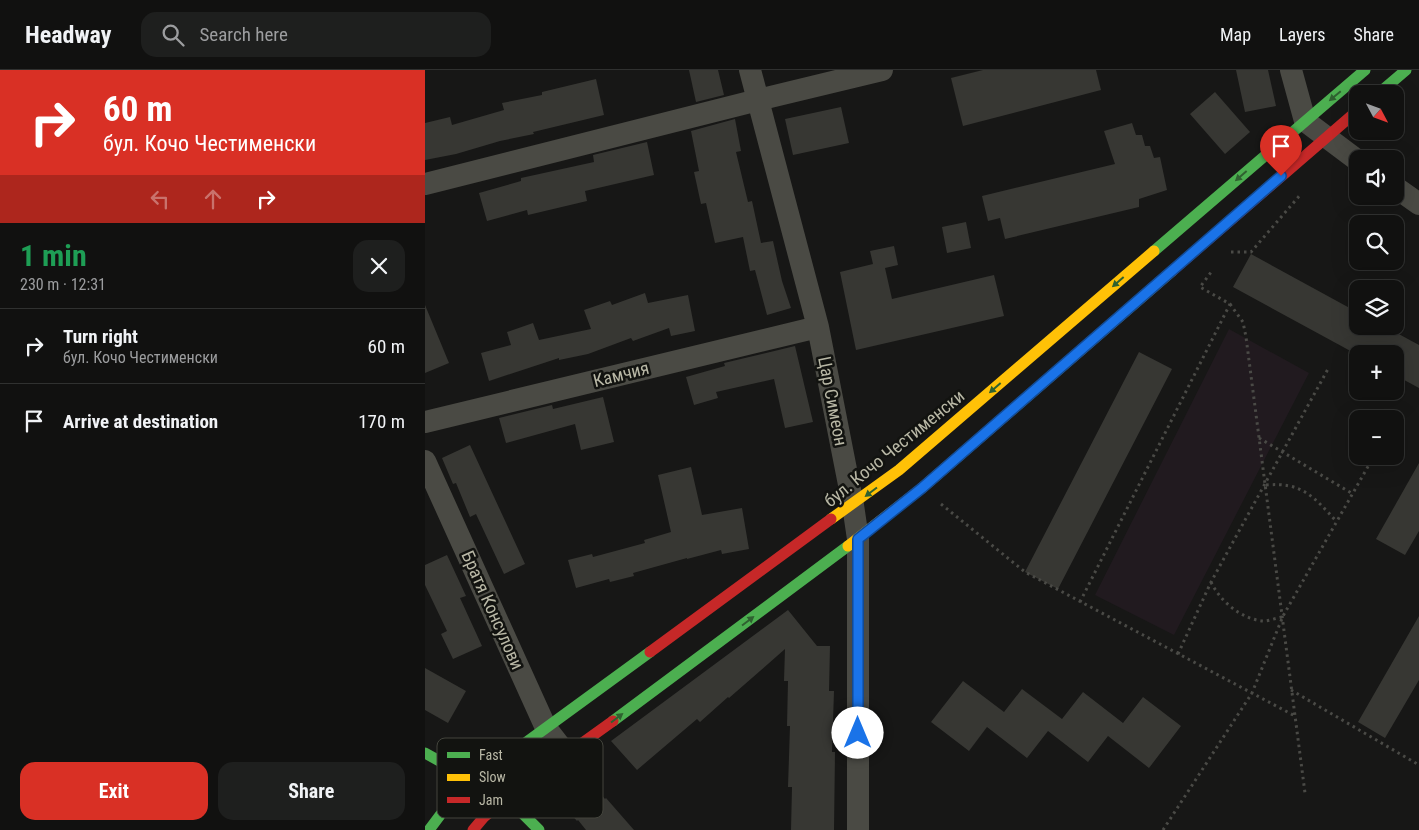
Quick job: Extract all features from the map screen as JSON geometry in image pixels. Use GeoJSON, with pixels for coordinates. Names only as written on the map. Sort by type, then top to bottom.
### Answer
{"type":"FeatureCollection","features":[{"type":"Feature","properties":{"kind":"street","name":"Цар Симеон"},"geometry":{"type":"LineString","coordinates":[[750,70],[818,327],[858,539],[858,830]]}},
{"type":"Feature","properties":{"kind":"street"},"geometry":{"type":"LineString","coordinates":[[425,184],[882,70]]}},
{"type":"Feature","properties":{"kind":"street"},"geometry":{"type":"LineString","coordinates":[[1291,70],[1305,121],[1349,154]]}},
{"type":"Feature","properties":{"kind":"street","name":"бул. Кочо Честименски"},"geometry":{"type":"LineString","coordinates":[[532,738],[899,470],[1365,70]]}},
{"type":"Feature","properties":{"kind":"street"},"geometry":{"type":"LineString","coordinates":[[1388,85],[1406,70]]}},
{"type":"Feature","properties":{"kind":"street"},"geometry":{"type":"LineString","coordinates":[[590,738],[858,539],[922,488],[1349,118]]}},
{"type":"Feature","properties":{"kind":"street"},"geometry":{"type":"LineString","coordinates":[[1404,193],[1419,204]]}},
{"type":"Feature","properties":{"kind":"street","name":"Камчия"},"geometry":{"type":"LineString","coordinates":[[425,422],[818,327]]}},
{"type":"Feature","properties":{"kind":"street","name":"Братя Консулови"},"geometry":{"type":"LineString","coordinates":[[425,461],[546,728],[554,738]]}},
{"type":"Feature","properties":{"kind":"street"},"geometry":{"type":"LineString","coordinates":[[425,754],[437,760]]}},
{"type":"Feature","properties":{"kind":"street","name":"бул. Кочо Честименски"},"geometry":{"type":"LineString","coordinates":[[429,830],[438,818]]}},
{"type":"Feature","properties":{"kind":"street"},"geometry":{"type":"LineString","coordinates":[[473,830],[483,818]]}},
{"type":"Feature","properties":{"kind":"street"},"geometry":{"type":"LineString","coordinates":[[527,818],[539,830]]}},
{"type":"Feature","properties":{"kind":"path"},"geometry":{"type":"LineString","coordinates":[[1227,252],[1251,252],[1303,192]]}},
{"type":"Feature","properties":{"kind":"path"},"geometry":{"type":"LineString","coordinates":[[1216,266],[1201,287],[1230,304],[1243,322],[1305,793]]}},
{"type":"Feature","properties":{"kind":"path"},"geometry":{"type":"LineString","coordinates":[[1080,602],[1230,304]]}},
{"type":"Feature","properties":{"kind":"path"},"geometry":{"type":"LineString","coordinates":[[1178,654],[1211,582],[1328,369]]}},
{"type":"Feature","properties":{"kind":"path"},"geometry":{"type":"LineString","coordinates":[[1259,438],[1353,494]]}},
{"type":"Feature","properties":{"kind":"path"},"geometry":{"type":"LineString","coordinates":[[1163,830],[1252,693],[1283,616],[1369,465]]}},
{"type":"Feature","properties":{"kind":"path"},"geometry":{"type":"LineString","coordinates":[[1265,485],[1283,484],[1295,487],[1315,498],[1337,522]]}},
{"type":"Feature","properties":{"kind":"path"},"geometry":{"type":"LineString","coordinates":[[922,488],[1025,572],[1295,716]]}},
{"type":"Feature","properties":{"kind":"path"},"geometry":{"type":"LineString","coordinates":[[1211,582],[1217,594],[1233,608],[1250,617],[1264,621],[1283,616]]}},
{"type":"Feature","properties":{"kind":"path"},"geometry":{"type":"LineString","coordinates":[[1291,689],[1419,765]]}},
{"type":"Feature","properties":{"kind":"shaded area"},"geometry":{"type":"Polygon","coordinates":[[[1229,329],[1309,373],[1174,635],[1095,595],[1229,329]]]}},
{"type":"Feature","properties":{"kind":"building"},"geometry":{"type":"Polygon","coordinates":[[[689,70],[718,70],[724,95],[696,102],[689,70]]]}},
{"type":"Feature","properties":{"kind":"building"},"geometry":{"type":"Polygon","coordinates":[[[983,70],[1096,70],[1101,90],[963,126],[951,78],[983,70]]]}},
{"type":"Feature","properties":{"kind":"building"},"geometry":{"type":"Polygon","coordinates":[[[1236,70],[1268,70],[1276,106],[1245,112],[1236,70]]]}},
{"type":"Feature","properties":{"kind":"building"},"geometry":{"type":"Polygon","coordinates":[[[596,79],[604,115],[533,132],[534,134],[500,141],[456,154],[425,160],[425,123],[450,117],[452,125],[504,110],[502,103],[542,95],[542,92],[596,79]]]}},
{"type":"Feature","properties":{"kind":"building"},"geometry":{"type":"Polygon","coordinates":[[[1215,92],[1250,132],[1225,154],[1190,114],[1215,92]]]}},
{"type":"Feature","properties":{"kind":"building"},"geometry":{"type":"Polygon","coordinates":[[[841,107],[849,143],[793,155],[785,119],[841,107]]]}},
{"type":"Feature","properties":{"kind":"building"},"geometry":{"type":"Polygon","coordinates":[[[735,119],[741,151],[736,152],[748,202],[752,201],[761,243],[773,241],[782,281],[791,308],[767,315],[755,270],[750,271],[743,237],[715,243],[706,203],[701,204],[694,172],[699,171],[691,131],[735,119]]]}},
{"type":"Feature","properties":{"kind":"building"},"geometry":{"type":"Polygon","coordinates":[[[1132,123],[1136,135],[1142,135],[1145,146],[1150,146],[1154,158],[1160,157],[1167,190],[1139,199],[1139,207],[1005,239],[1000,218],[988,221],[982,196],[1115,164],[1104,131],[1132,123]]]}},
{"type":"Feature","properties":{"kind":"building"},"geometry":{"type":"Polygon","coordinates":[[[647,142],[654,175],[585,191],[587,201],[528,215],[527,210],[487,221],[479,193],[521,181],[521,178],[594,162],[593,155],[647,142]]]}},
{"type":"Feature","properties":{"kind":"building"},"geometry":{"type":"Polygon","coordinates":[[[966,222],[971,248],[947,253],[942,227],[966,222]]]}},
{"type":"Feature","properties":{"kind":"building"},"geometry":{"type":"Polygon","coordinates":[[[894,246],[898,265],[885,268],[892,299],[994,275],[1004,316],[856,350],[840,272],[873,264],[870,251],[894,246]]]}},
{"type":"Feature","properties":{"kind":"building"},"geometry":{"type":"Polygon","coordinates":[[[1251,254],[1349,308],[1349,335],[1401,335],[1419,345],[1419,388],[1404,380],[1404,345],[1349,345],[1349,350],[1233,287],[1251,254]]]}},
{"type":"Feature","properties":{"kind":"building"},"geometry":{"type":"Polygon","coordinates":[[[645,293],[648,303],[688,295],[695,331],[671,336],[669,328],[633,341],[631,338],[588,354],[559,360],[559,358],[489,381],[481,353],[511,345],[507,332],[533,323],[539,340],[591,329],[584,310],[610,301],[612,305],[645,293]]]}},
{"type":"Feature","properties":{"kind":"building"},"geometry":{"type":"Polygon","coordinates":[[[425,305],[449,363],[425,373],[425,305]]]}},
{"type":"Feature","properties":{"kind":"building"},"geometry":{"type":"Polygon","coordinates":[[[795,346],[813,422],[785,428],[774,379],[716,392],[718,398],[694,405],[686,377],[725,366],[724,363],[795,346]]]}},
{"type":"Feature","properties":{"kind":"building"},"geometry":{"type":"Polygon","coordinates":[[[1139,352],[1172,369],[1058,589],[1025,572],[1139,352]]]}},
{"type":"Feature","properties":{"kind":"building"},"geometry":{"type":"Polygon","coordinates":[[[603,397],[614,442],[581,450],[575,424],[506,443],[499,418],[552,405],[553,409],[603,397]]]}},
{"type":"Feature","properties":{"kind":"building"},"geometry":{"type":"Polygon","coordinates":[[[470,445],[525,564],[504,574],[476,514],[470,517],[456,483],[453,484],[442,458],[470,445]]]}},
{"type":"Feature","properties":{"kind":"building"},"geometry":{"type":"Polygon","coordinates":[[[1419,463],[1419,531],[1405,555],[1376,539],[1419,463]]]}},
{"type":"Feature","properties":{"kind":"building"},"geometry":{"type":"Polygon","coordinates":[[[691,467],[702,515],[742,508],[749,549],[722,554],[721,550],[633,573],[634,576],[610,582],[609,579],[576,588],[568,560],[592,554],[593,557],[645,543],[644,540],[671,532],[658,475],[691,467]]]}},
{"type":"Feature","properties":{"kind":"building"},"geometry":{"type":"Polygon","coordinates":[[[447,555],[466,596],[460,598],[482,646],[453,659],[441,634],[447,631],[425,585],[425,565],[447,555]]]}},
{"type":"Feature","properties":{"kind":"building"},"geometry":{"type":"Polygon","coordinates":[[[788,610],[817,646],[830,646],[829,691],[834,691],[832,752],[835,752],[834,830],[791,830],[792,787],[788,787],[790,726],[787,726],[788,681],[784,681],[785,649],[700,722],[697,719],[637,770],[611,741],[788,610]]]}},
{"type":"Feature","properties":{"kind":"building"},"geometry":{"type":"Polygon","coordinates":[[[1419,616],[1419,680],[1385,738],[1358,722],[1419,616]]]}},
{"type":"Feature","properties":{"kind":"building"},"geometry":{"type":"Polygon","coordinates":[[[425,668],[466,691],[448,723],[425,710],[425,668]]]}},
{"type":"Feature","properties":{"kind":"building"},"geometry":{"type":"Polygon","coordinates":[[[963,681],[1004,712],[1022,689],[1062,719],[1083,692],[1123,723],[1143,697],[1181,726],[1149,768],[1108,736],[1088,762],[1048,731],[1027,758],[987,727],[969,751],[931,722],[963,681]]]}},
{"type":"Feature","properties":{"kind":"building"},"geometry":{"type":"Polygon","coordinates":[[[603,797],[634,830],[586,830],[574,818],[603,818],[603,797]]]}},
{"type":"Feature","properties":{"kind":"traffic: fast"},"geometry":{"type":"LineString","coordinates":[[1154,251],[1365,70]]}},
{"type":"Feature","properties":{"kind":"traffic: fast"},"geometry":{"type":"LineString","coordinates":[[1388,85],[1406,70]]}},
{"type":"Feature","properties":{"kind":"traffic: fast"},"geometry":{"type":"LineString","coordinates":[[613,721],[848,546]]}},
{"type":"Feature","properties":{"kind":"traffic: fast"},"geometry":{"type":"LineString","coordinates":[[532,738],[650,652]]}},
{"type":"Feature","properties":{"kind":"traffic: fast"},"geometry":{"type":"LineString","coordinates":[[425,753],[437,760]]}},
{"type":"Feature","properties":{"kind":"traffic: fast"},"geometry":{"type":"LineString","coordinates":[[429,830],[438,818]]}},
{"type":"Feature","properties":{"kind":"traffic: fast"},"geometry":{"type":"LineString","coordinates":[[527,818],[539,830]]}},
{"type":"Feature","properties":{"kind":"traffic: slow"},"geometry":{"type":"LineString","coordinates":[[831,519],[899,470],[1154,251]]}},
{"type":"Feature","properties":{"kind":"traffic: slow"},"geometry":{"type":"LineString","coordinates":[[848,546],[922,488],[1172,271]]}},
{"type":"Feature","properties":{"kind":"traffic: jam"},"geometry":{"type":"LineString","coordinates":[[1172,271],[1349,118]]}},
{"type":"Feature","properties":{"kind":"traffic: jam"},"geometry":{"type":"LineString","coordinates":[[650,652],[831,519]]}},
{"type":"Feature","properties":{"kind":"traffic: jam"},"geometry":{"type":"LineString","coordinates":[[589,738],[613,721]]}},
{"type":"Feature","properties":{"kind":"traffic: jam"},"geometry":{"type":"LineString","coordinates":[[473,830],[483,818]]}},
{"type":"Feature","properties":{"kind":"route"},"geometry":{"type":"LineString","coordinates":[[858,733],[858,539],[922,488],[1281,176]]}}]}
